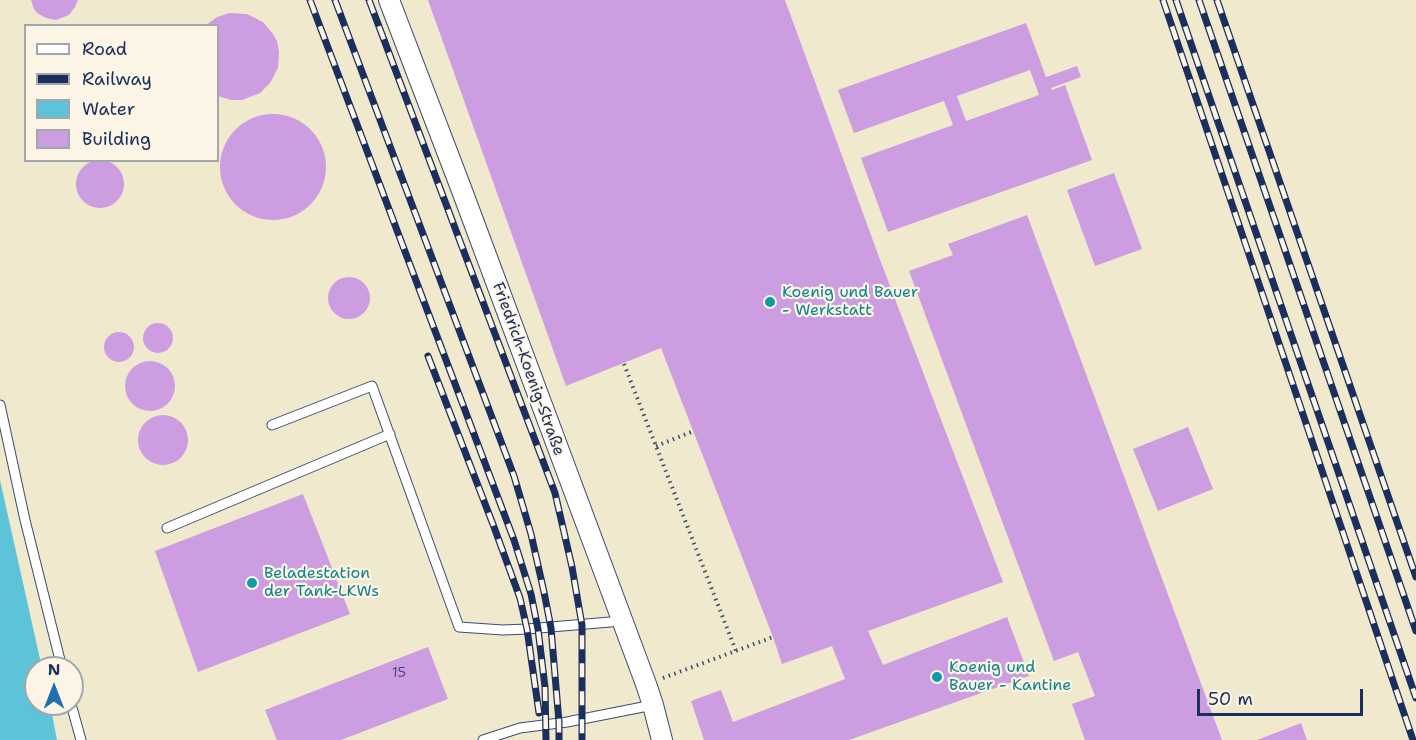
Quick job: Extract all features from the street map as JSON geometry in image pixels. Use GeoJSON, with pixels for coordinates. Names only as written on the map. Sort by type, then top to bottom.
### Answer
{"type":"FeatureCollection","features":[{"type":"Feature","properties":{"kind":"street","name":"Friedrich-Koenig-Straße"},"geometry":{"type":"LineString","coordinates":[[389,0],[646,684],[662,740]]}},
{"type":"Feature","properties":{"kind":"lane"},"geometry":{"type":"LineString","coordinates":[[272,425],[372,386],[459,627],[527,630],[622,621]]}},
{"type":"Feature","properties":{"kind":"lane"},"geometry":{"type":"LineString","coordinates":[[0,405],[25,520],[59,656]]}},
{"type":"Feature","properties":{"kind":"lane"},"geometry":{"type":"LineString","coordinates":[[167,528],[390,434]]}},
{"type":"Feature","properties":{"kind":"lane"},"geometry":{"type":"LineString","coordinates":[[486,739],[520,728],[567,722],[653,705]]}},
{"type":"Feature","properties":{"kind":"lane"},"geometry":{"type":"LineString","coordinates":[[74,716],[81,740]]}},
{"type":"Feature","properties":{"kind":"path"},"geometry":{"type":"LineString","coordinates":[[624,363],[736,651]]}},
{"type":"Feature","properties":{"kind":"path"},"geometry":{"type":"LineString","coordinates":[[656,446],[694,432]]}},
{"type":"Feature","properties":{"kind":"path"},"geometry":{"type":"LineString","coordinates":[[646,684],[773,637]]}},
{"type":"Feature","properties":{"kind":"water"},"geometry":{"type":"Polygon","coordinates":[[[0,480],[39,656],[24,656],[24,716],[52,716],[57,740],[0,740],[0,480]]]}},
{"type":"Feature","properties":{"kind":"building"},"geometry":{"type":"Polygon","coordinates":[[[31,0],[78,0],[69,15],[56,20],[37,13],[31,0]]]}},
{"type":"Feature","properties":{"kind":"building","name":"Koenig und Bauer - Werkstatt"},"geometry":{"type":"Polygon","coordinates":[[[428,0],[785,0],[879,257],[1003,582],[868,631],[883,665],[1007,617],[1029,676],[849,740],[704,740],[691,701],[721,690],[733,722],[845,679],[832,646],[782,664],[661,348],[566,386],[428,0]]]}},
{"type":"Feature","properties":{"kind":"building"},"geometry":{"type":"Polygon","coordinates":[[[230,13],[247,14],[263,22],[277,41],[278,68],[270,83],[260,93],[242,100],[219,96],[219,24],[208,24],[217,17],[230,13]]]}},
{"type":"Feature","properties":{"kind":"building"},"geometry":{"type":"Polygon","coordinates":[[[1026,23],[1046,77],[1077,66],[1081,77],[1051,88],[1052,90],[1065,85],[1092,160],[888,232],[861,158],[953,125],[944,101],[854,133],[838,90],[1026,23]],[[1030,70],[957,96],[966,121],[1039,95],[1030,70]]]}},
{"type":"Feature","properties":{"kind":"building"},"geometry":{"type":"Polygon","coordinates":[[[273,114],[293,118],[311,129],[322,147],[326,167],[322,187],[311,205],[293,216],[273,220],[253,216],[235,205],[224,187],[220,167],[224,147],[235,129],[253,118],[273,114]]]}},
{"type":"Feature","properties":{"kind":"building"},"geometry":{"type":"Polygon","coordinates":[[[91,162],[113,164],[120,171],[123,179],[122,193],[117,201],[100,208],[83,201],[76,184],[80,171],[91,162]]]}},
{"type":"Feature","properties":{"kind":"building"},"geometry":{"type":"Polygon","coordinates":[[[1114,173],[1142,249],[1095,266],[1067,190],[1114,173]]]}},
{"type":"Feature","properties":{"kind":"building"},"geometry":{"type":"Polygon","coordinates":[[[1027,215],[1222,740],[1085,740],[1072,704],[1095,696],[1078,652],[1054,661],[909,271],[953,255],[948,244],[1027,215]]]}},
{"type":"Feature","properties":{"kind":"building"},"geometry":{"type":"Polygon","coordinates":[[[349,277],[364,283],[370,298],[364,313],[349,319],[334,313],[328,298],[334,283],[349,277]]]}},
{"type":"Feature","properties":{"kind":"building"},"geometry":{"type":"Polygon","coordinates":[[[158,323],[164,324],[172,332],[172,344],[164,352],[158,353],[152,352],[144,344],[143,338],[144,332],[152,324],[158,323]]]}},
{"type":"Feature","properties":{"kind":"building"},"geometry":{"type":"Polygon","coordinates":[[[119,332],[130,336],[134,347],[130,358],[119,362],[108,358],[104,347],[108,336],[119,332]]]}},
{"type":"Feature","properties":{"kind":"building"},"geometry":{"type":"Polygon","coordinates":[[[150,361],[168,368],[175,386],[168,404],[150,411],[132,404],[125,386],[132,368],[150,361]]]}},
{"type":"Feature","properties":{"kind":"building"},"geometry":{"type":"Polygon","coordinates":[[[158,415],[168,415],[181,422],[188,435],[188,445],[181,458],[168,465],[158,465],[149,461],[142,454],[138,445],[138,435],[142,426],[149,419],[158,415]]]}},
{"type":"Feature","properties":{"kind":"building"},"geometry":{"type":"Polygon","coordinates":[[[1188,427],[1213,489],[1158,511],[1133,449],[1188,427]]]}},
{"type":"Feature","properties":{"kind":"building","name":"Beladestation der Tank-LKWs"},"geometry":{"type":"Polygon","coordinates":[[[303,494],[350,614],[198,672],[155,551],[303,494]]]}},
{"type":"Feature","properties":{"kind":"building"},"geometry":{"type":"Polygon","coordinates":[[[428,647],[448,699],[341,740],[277,740],[265,710],[428,647]]]}},
{"type":"Feature","properties":{"kind":"building"},"geometry":{"type":"Polygon","coordinates":[[[1301,723],[1307,740],[1257,740],[1301,723]]]}},
{"type":"Feature","properties":{"kind":"railway"},"geometry":{"type":"LineString","coordinates":[[310,0],[514,540],[531,594],[538,629],[545,687],[546,740]]}},
{"type":"Feature","properties":{"kind":"railway"},"geometry":{"type":"LineString","coordinates":[[335,0],[514,476],[531,534],[551,628],[559,740]]}},
{"type":"Feature","properties":{"kind":"railway"},"geometry":{"type":"LineString","coordinates":[[369,0],[555,493],[572,567],[582,625],[582,740]]}},
{"type":"Feature","properties":{"kind":"railway"},"geometry":{"type":"LineString","coordinates":[[1163,0],[1413,740]]}},
{"type":"Feature","properties":{"kind":"railway"},"geometry":{"type":"LineString","coordinates":[[1176,0],[1416,698]]}},
{"type":"Feature","properties":{"kind":"railway"},"geometry":{"type":"LineString","coordinates":[[1199,0],[1416,631]]}},
{"type":"Feature","properties":{"kind":"railway"},"geometry":{"type":"LineString","coordinates":[[1217,0],[1416,577]]}},
{"type":"Feature","properties":{"kind":"railway"},"geometry":{"type":"LineString","coordinates":[[428,356],[520,598],[527,629],[539,713]]}},
{"type":"Feature","properties":{"kind":"place","name":"Koenig und Bauer - Werkstatt"},"geometry":{"type":"Point","coordinates":[770,302]}},
{"type":"Feature","properties":{"kind":"place","name":"Beladestation der Tank-LKWs"},"geometry":{"type":"Point","coordinates":[252,583]}},
{"type":"Feature","properties":{"kind":"place","name":"Koenig und Bauer - Kantine"},"geometry":{"type":"Point","coordinates":[937,677]}}]}
